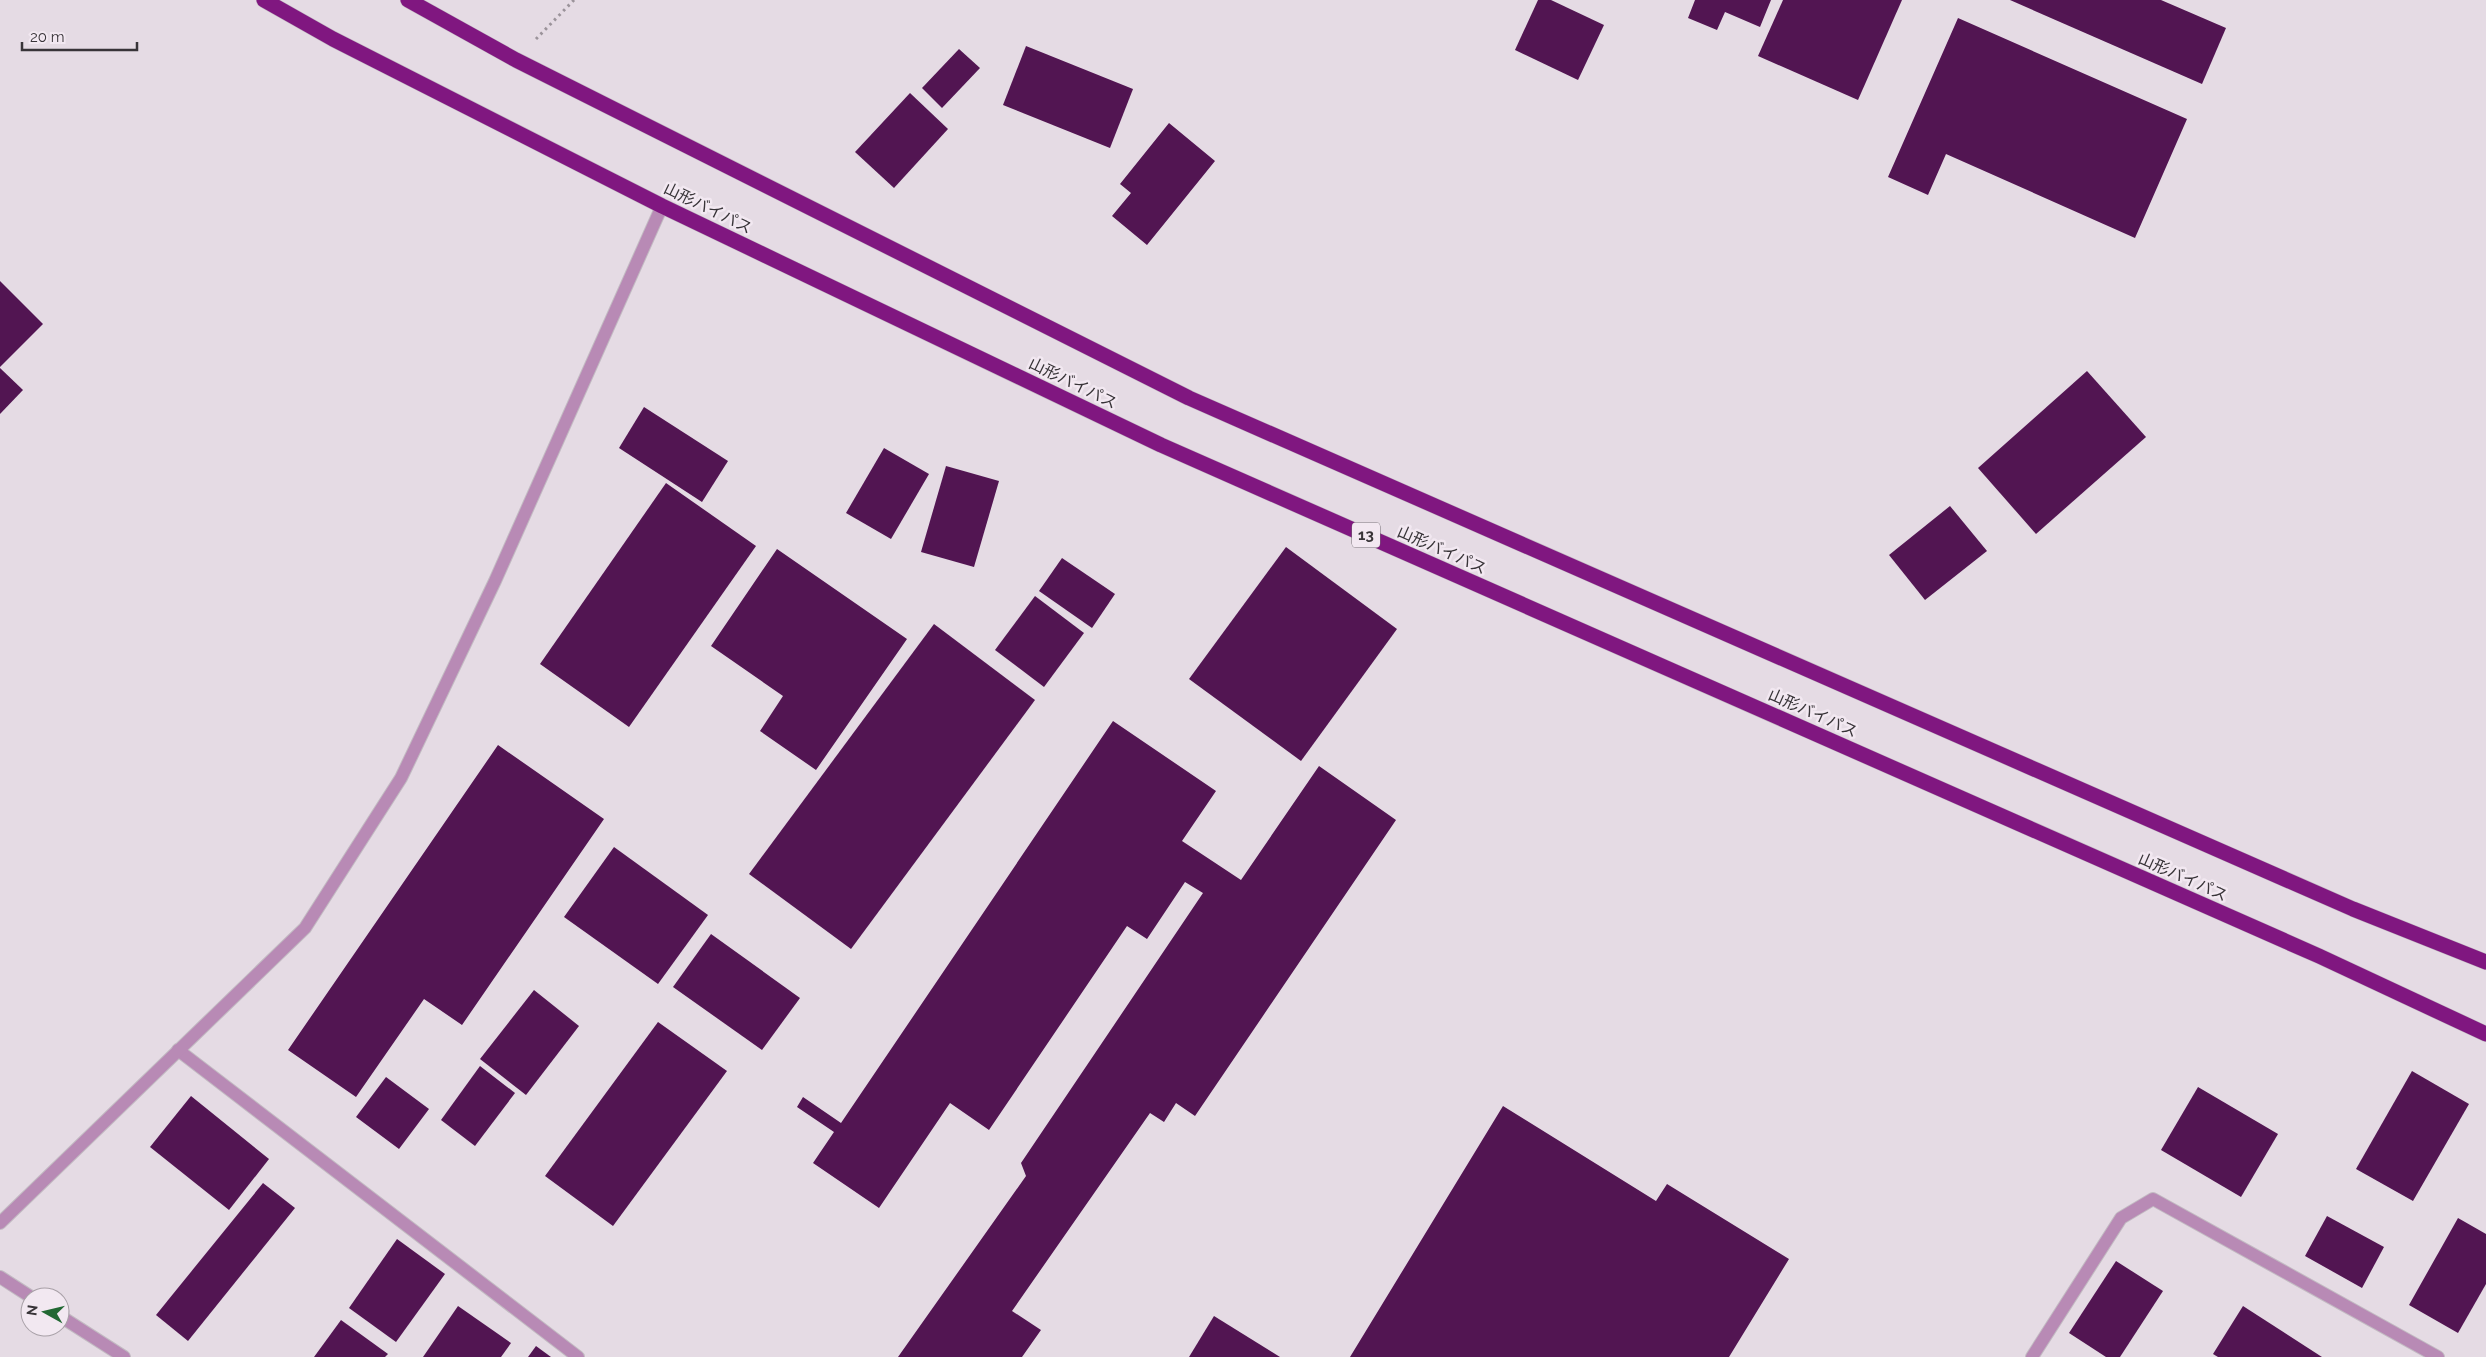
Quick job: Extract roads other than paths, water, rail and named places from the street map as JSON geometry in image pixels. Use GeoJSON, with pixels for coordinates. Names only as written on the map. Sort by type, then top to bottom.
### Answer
{"type":"FeatureCollection","features":[{"type":"Feature","properties":{"kind":"highway","name":"山形バイパス"},"geometry":{"type":"LineString","coordinates":[[264,0],[333,39],[662,206],[1161,444],[2319,956],[2486,1034]]}},
{"type":"Feature","properties":{"kind":"highway"},"geometry":{"type":"LineString","coordinates":[[408,0],[516,60],[1189,398],[2353,909],[2486,962]]}},
{"type":"Feature","properties":{"kind":"street"},"geometry":{"type":"LineString","coordinates":[[0,1223],[306,928],[401,778],[496,581],[662,206]]}},
{"type":"Feature","properties":{"kind":"street"},"geometry":{"type":"LineString","coordinates":[[178,1050],[578,1357]]}},
{"type":"Feature","properties":{"kind":"street"},"geometry":{"type":"LineString","coordinates":[[2032,1357],[2121,1218],[2154,1199],[2418,1352],[2438,1357]]}},
{"type":"Feature","properties":{"kind":"street"},"geometry":{"type":"LineString","coordinates":[[0,1277],[20,1290]]}},
{"type":"Feature","properties":{"kind":"street"},"geometry":{"type":"LineString","coordinates":[[70,1322],[124,1357]]}}]}
